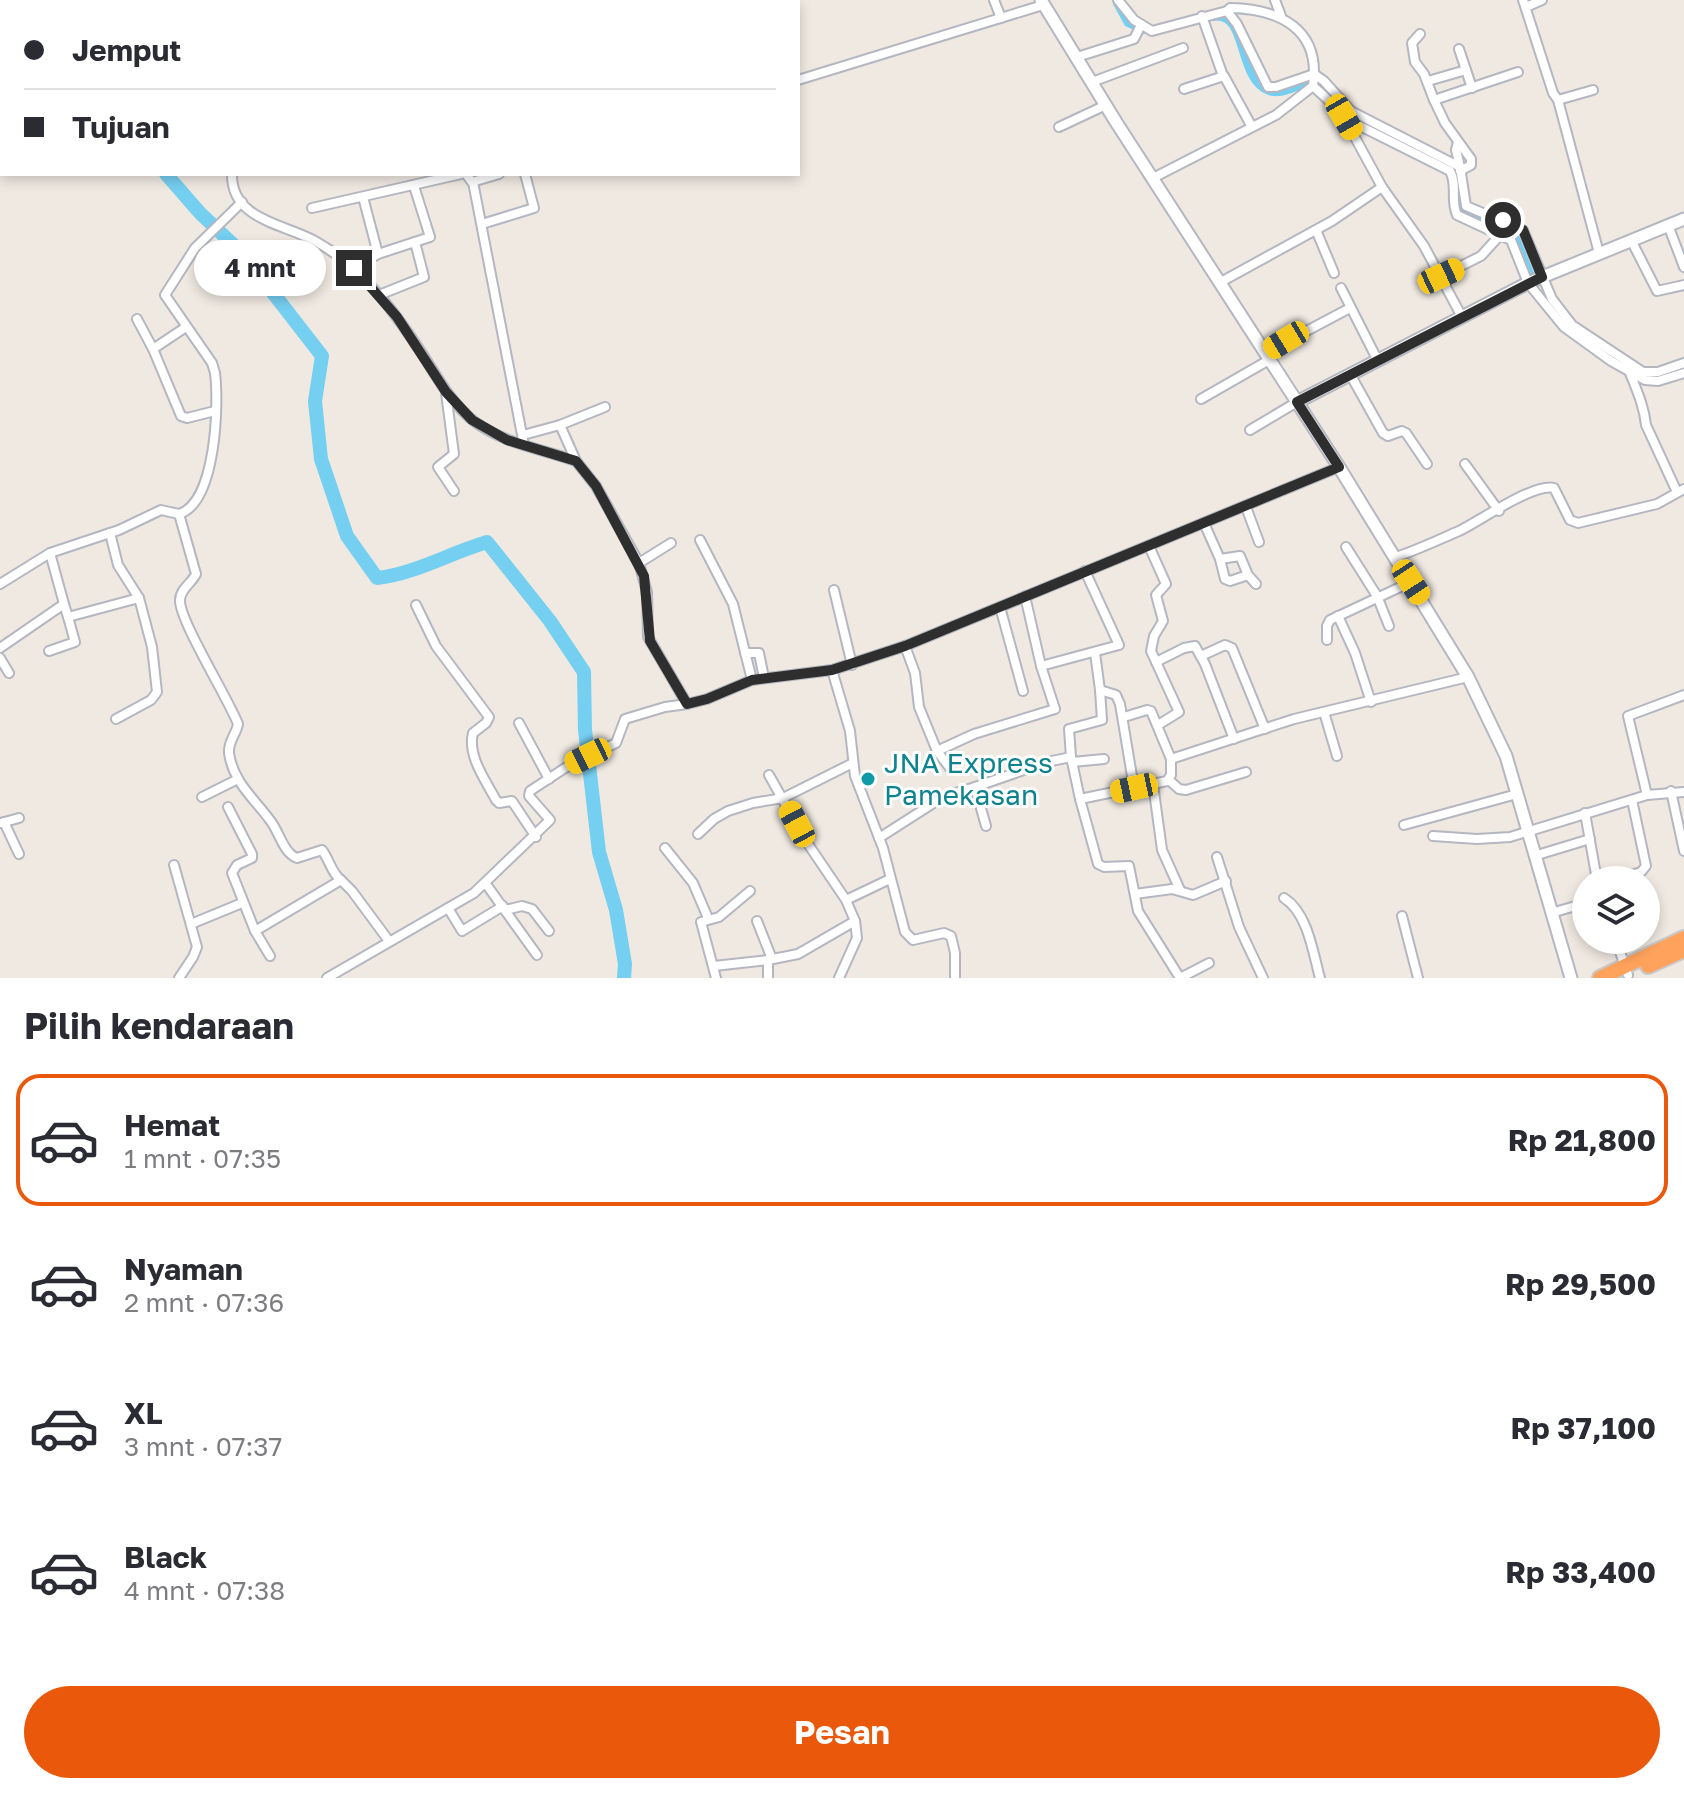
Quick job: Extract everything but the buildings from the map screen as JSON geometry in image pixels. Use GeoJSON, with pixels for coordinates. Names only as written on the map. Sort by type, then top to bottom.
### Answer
{"type":"FeatureCollection","features":[{"type":"Feature","properties":{"kind":"highway"},"geometry":{"type":"LineString","coordinates":[[1625,973],[1684,938]]}},
{"type":"Feature","properties":{"kind":"highway"},"geometry":{"type":"LineString","coordinates":[[1600,978],[1625,973],[1684,950]]}},
{"type":"Feature","properties":{"kind":"main road"},"geometry":{"type":"LineString","coordinates":[[1042,2],[1396,557],[1468,677],[1506,756],[1571,978]]}},
{"type":"Feature","properties":{"kind":"main road"},"geometry":{"type":"LineString","coordinates":[[1297,402],[1534,280],[1684,219]]}},
{"type":"Feature","properties":{"kind":"street"},"geometry":{"type":"LineString","coordinates":[[994,0],[1001,18]]}},
{"type":"Feature","properties":{"kind":"street"},"geometry":{"type":"LineString","coordinates":[[1118,0],[1140,28],[1152,31],[1203,20],[1230,8],[1281,16],[1296,27],[1305,37],[1314,80],[1344,117],[1382,187],[1418,237],[1462,317]]}},
{"type":"Feature","properties":{"kind":"street"},"geometry":{"type":"LineString","coordinates":[[1275,0],[1281,16]]}},
{"type":"Feature","properties":{"kind":"street"},"geometry":{"type":"LineString","coordinates":[[1542,0],[1524,3],[1553,93],[1558,100],[1599,253]]}},
{"type":"Feature","properties":{"kind":"street"},"geometry":{"type":"LineString","coordinates":[[800,79],[1001,18],[1042,2]]}},
{"type":"Feature","properties":{"kind":"street"},"geometry":{"type":"LineString","coordinates":[[1227,11],[1237,24],[1268,87],[1324,81],[1351,111],[1458,171]]}},
{"type":"Feature","properties":{"kind":"street"},"geometry":{"type":"LineString","coordinates":[[1203,20],[1223,76],[1252,127]]}},
{"type":"Feature","properties":{"kind":"street"},"geometry":{"type":"LineString","coordinates":[[1077,57],[1134,39],[1140,28]]}},
{"type":"Feature","properties":{"kind":"street"},"geometry":{"type":"LineString","coordinates":[[1420,34],[1413,40],[1414,57],[1458,142],[1458,171],[1466,206],[1523,230],[1534,280],[1562,315],[1630,373],[1653,381],[1684,373]]}},
{"type":"Feature","properties":{"kind":"street"},"geometry":{"type":"LineString","coordinates":[[1092,82],[1183,48]]}},
{"type":"Feature","properties":{"kind":"street"},"geometry":{"type":"LineString","coordinates":[[1459,49],[1472,88]]}},
{"type":"Feature","properties":{"kind":"street"},"geometry":{"type":"LineString","coordinates":[[1428,81],[1466,70]]}},
{"type":"Feature","properties":{"kind":"street"},"geometry":{"type":"LineString","coordinates":[[1434,100],[1518,72]]}},
{"type":"Feature","properties":{"kind":"street"},"geometry":{"type":"LineString","coordinates":[[1184,89],[1223,76]]}},
{"type":"Feature","properties":{"kind":"street"},"geometry":{"type":"LineString","coordinates":[[1153,178],[1283,111],[1314,80]]}},
{"type":"Feature","properties":{"kind":"street"},"geometry":{"type":"LineString","coordinates":[[1558,100],[1593,90]]}},
{"type":"Feature","properties":{"kind":"street"},"geometry":{"type":"LineString","coordinates":[[1059,127],[1106,105]]}},
{"type":"Feature","properties":{"kind":"street"},"geometry":{"type":"LineString","coordinates":[[1344,117],[1458,171]]}},
{"type":"Feature","properties":{"kind":"street"},"geometry":{"type":"LineString","coordinates":[[1458,171],[1453,207],[1457,215],[1501,234],[1513,244],[1560,324],[1643,372],[1658,372],[1684,363]]}},
{"type":"Feature","properties":{"kind":"street"},"geometry":{"type":"LineString","coordinates":[[232,176],[232,184],[242,202],[262,221],[307,237],[354,268],[397,317],[446,392],[472,420],[491,432],[576,461]]}},
{"type":"Feature","properties":{"kind":"street"},"geometry":{"type":"LineString","coordinates":[[312,208],[456,176]]}},
{"type":"Feature","properties":{"kind":"street"},"geometry":{"type":"LineString","coordinates":[[466,176],[473,182],[524,445]]}},
{"type":"Feature","properties":{"kind":"street"},"geometry":{"type":"LineString","coordinates":[[473,182],[492,176]]}},
{"type":"Feature","properties":{"kind":"street"},"geometry":{"type":"LineString","coordinates":[[482,224],[534,208],[526,176]]}},
{"type":"Feature","properties":{"kind":"street"},"geometry":{"type":"LineString","coordinates":[[354,268],[378,254],[431,235],[414,186]]}},
{"type":"Feature","properties":{"kind":"street"},"geometry":{"type":"LineString","coordinates":[[1219,283],[1316,230],[1382,187]]}},
{"type":"Feature","properties":{"kind":"street"},"geometry":{"type":"LineString","coordinates":[[363,197],[378,254]]}},
{"type":"Feature","properties":{"kind":"street"},"geometry":{"type":"LineString","coordinates":[[0,584],[50,553],[110,533],[161,510],[179,514],[193,507],[206,481],[214,444],[216,382],[214,368],[165,295],[179,270],[209,233],[242,202]]}},
{"type":"Feature","properties":{"kind":"street"},"geometry":{"type":"LineString","coordinates":[[1668,225],[1684,267]]}},
{"type":"Feature","properties":{"kind":"street"},"geometry":{"type":"LineString","coordinates":[[1316,230],[1334,273]]}},
{"type":"Feature","properties":{"kind":"street"},"geometry":{"type":"LineString","coordinates":[[1441,276],[1476,259],[1501,234]]}},
{"type":"Feature","properties":{"kind":"street"},"geometry":{"type":"LineString","coordinates":[[1631,240],[1657,291],[1684,285]]}},
{"type":"Feature","properties":{"kind":"street"},"geometry":{"type":"LineString","coordinates":[[379,295],[423,277],[415,242]]}},
{"type":"Feature","properties":{"kind":"street"},"geometry":{"type":"LineString","coordinates":[[1341,288],[1377,359]]}},
{"type":"Feature","properties":{"kind":"street"},"geometry":{"type":"LineString","coordinates":[[1201,399],[1350,308]]}},
{"type":"Feature","properties":{"kind":"street"},"geometry":{"type":"LineString","coordinates":[[137,319],[182,418],[215,411]]}},
{"type":"Feature","properties":{"kind":"street"},"geometry":{"type":"LineString","coordinates":[[153,349],[186,327]]}},
{"type":"Feature","properties":{"kind":"street"},"geometry":{"type":"LineString","coordinates":[[1396,557],[1448,536],[1527,495],[1551,487],[1570,520],[1578,523],[1657,504],[1680,490],[1646,425],[1646,413],[1630,373]]}},
{"type":"Feature","properties":{"kind":"street"},"geometry":{"type":"LineString","coordinates":[[1350,374],[1383,433],[1388,436],[1402,431],[1406,433],[1427,464]]}},
{"type":"Feature","properties":{"kind":"street"},"geometry":{"type":"LineString","coordinates":[[446,392],[454,454],[438,467],[454,491]]}},
{"type":"Feature","properties":{"kind":"street"},"geometry":{"type":"LineString","coordinates":[[1250,430],[1297,402]]}},
{"type":"Feature","properties":{"kind":"street"},"geometry":{"type":"LineString","coordinates":[[523,435],[560,425],[605,407]]}},
{"type":"Feature","properties":{"kind":"street"},"geometry":{"type":"LineString","coordinates":[[560,425],[576,461],[596,486],[639,563],[647,592],[648,637],[687,704]]}},
{"type":"Feature","properties":{"kind":"street"},"geometry":{"type":"LineString","coordinates":[[1465,464],[1499,511]]}},
{"type":"Feature","properties":{"kind":"street"},"geometry":{"type":"LineString","coordinates":[[330,977],[486,884],[536,837],[550,819],[529,793],[573,764],[617,742],[625,719],[707,699],[752,680],[852,665],[1339,467]]}},
{"type":"Feature","properties":{"kind":"street"},"geometry":{"type":"LineString","coordinates":[[1246,507],[1259,542]]}},
{"type":"Feature","properties":{"kind":"street"},"geometry":{"type":"LineString","coordinates":[[179,514],[196,574],[181,593],[180,601],[192,633],[238,724],[229,742],[238,779],[271,822],[290,855],[300,858],[322,850],[337,877],[352,891],[389,941]]}},
{"type":"Feature","properties":{"kind":"street"},"geometry":{"type":"LineString","coordinates":[[1204,523],[1228,581],[1248,575]]}},
{"type":"Feature","properties":{"kind":"street"},"geometry":{"type":"LineString","coordinates":[[110,533],[118,565],[139,598],[152,647],[157,693],[151,700],[116,719]]}},
{"type":"Feature","properties":{"kind":"street"},"geometry":{"type":"LineString","coordinates":[[700,540],[733,604],[752,680]]}},
{"type":"Feature","properties":{"kind":"street"},"geometry":{"type":"LineString","coordinates":[[639,563],[671,543]]}},
{"type":"Feature","properties":{"kind":"street"},"geometry":{"type":"LineString","coordinates":[[1149,546],[1166,584],[1156,595],[1163,620],[1151,645],[1179,712],[1158,725]]}},
{"type":"Feature","properties":{"kind":"street"},"geometry":{"type":"LineString","coordinates":[[1346,547],[1378,599],[1389,626]]}},
{"type":"Feature","properties":{"kind":"street"},"geometry":{"type":"LineString","coordinates":[[49,651],[75,642],[50,553]]}},
{"type":"Feature","properties":{"kind":"street"},"geometry":{"type":"LineString","coordinates":[[1220,559],[1239,556],[1256,584]]}},
{"type":"Feature","properties":{"kind":"street"},"geometry":{"type":"LineString","coordinates":[[1041,666],[1119,644],[1085,571]]}},
{"type":"Feature","properties":{"kind":"street"},"geometry":{"type":"LineString","coordinates":[[1327,640],[1328,623],[1338,616],[1411,582]]}},
{"type":"Feature","properties":{"kind":"street"},"geometry":{"type":"LineString","coordinates":[[834,590],[852,665]]}},
{"type":"Feature","properties":{"kind":"street"},"geometry":{"type":"LineString","coordinates":[[937,751],[974,734],[1055,710],[1025,596]]}},
{"type":"Feature","properties":{"kind":"street"},"geometry":{"type":"LineString","coordinates":[[68,617],[139,598]]}},
{"type":"Feature","properties":{"kind":"street"},"geometry":{"type":"LineString","coordinates":[[0,648],[64,604]]}},
{"type":"Feature","properties":{"kind":"street"},"geometry":{"type":"LineString","coordinates":[[416,605],[436,646],[488,715],[488,721],[471,738],[475,758],[490,789],[499,803],[512,801],[536,837]]}},
{"type":"Feature","properties":{"kind":"street"},"geometry":{"type":"LineString","coordinates":[[1000,607],[1023,691]]}},
{"type":"Feature","properties":{"kind":"street"},"geometry":{"type":"LineString","coordinates":[[1338,616],[1355,653],[1371,702]]}},
{"type":"Feature","properties":{"kind":"street"},"geometry":{"type":"LineString","coordinates":[[1156,662],[1193,645],[1201,656],[1234,739]]}},
{"type":"Feature","properties":{"kind":"street"},"geometry":{"type":"LineString","coordinates":[[1201,656],[1227,645],[1232,648],[1265,729]]}},
{"type":"Feature","properties":{"kind":"street"},"geometry":{"type":"LineString","coordinates":[[905,646],[915,673],[917,700],[937,751],[950,768]]}},
{"type":"Feature","properties":{"kind":"street"},"geometry":{"type":"LineString","coordinates":[[745,653],[759,653],[764,678]]}},
{"type":"Feature","properties":{"kind":"street"},"geometry":{"type":"LineString","coordinates":[[1095,653],[1102,720],[1069,729],[1080,799],[1097,863],[1104,867],[1128,865],[1142,920],[1180,978],[1209,963]]}},
{"type":"Feature","properties":{"kind":"street"},"geometry":{"type":"LineString","coordinates":[[0,658],[9,673]]}},
{"type":"Feature","properties":{"kind":"street"},"geometry":{"type":"LineString","coordinates":[[832,670],[850,731],[860,794],[879,838],[909,937],[917,939],[944,933],[951,936],[955,978]]}},
{"type":"Feature","properties":{"kind":"street"},"geometry":{"type":"LineString","coordinates":[[1171,759],[1324,712],[1468,677]]}},
{"type":"Feature","properties":{"kind":"street"},"geometry":{"type":"LineString","coordinates":[[1100,690],[1118,697],[1124,717],[1134,788]]}},
{"type":"Feature","properties":{"kind":"street"},"geometry":{"type":"LineString","coordinates":[[1647,795],[1628,716],[1684,695]]}},
{"type":"Feature","properties":{"kind":"street"},"geometry":{"type":"LineString","coordinates":[[1124,717],[1150,710],[1171,759],[1169,780]]}},
{"type":"Feature","properties":{"kind":"street"},"geometry":{"type":"LineString","coordinates":[[1324,712],[1337,756]]}},
{"type":"Feature","properties":{"kind":"street"},"geometry":{"type":"LineString","coordinates":[[519,723],[549,779]]}},
{"type":"Feature","properties":{"kind":"street"},"geometry":{"type":"LineString","coordinates":[[879,838],[943,797],[1047,762],[1104,759]]}},
{"type":"Feature","properties":{"kind":"street"},"geometry":{"type":"LineString","coordinates":[[698,834],[728,811],[783,798],[853,763]]}},
{"type":"Feature","properties":{"kind":"street"},"geometry":{"type":"LineString","coordinates":[[1169,780],[1179,789],[1186,790],[1246,772]]}},
{"type":"Feature","properties":{"kind":"street"},"geometry":{"type":"LineString","coordinates":[[769,775],[806,841],[846,900],[855,921],[857,938],[839,978]]}},
{"type":"Feature","properties":{"kind":"street"},"geometry":{"type":"LineString","coordinates":[[202,797],[238,779]]}},
{"type":"Feature","properties":{"kind":"street"},"geometry":{"type":"LineString","coordinates":[[1080,799],[1169,780]]}},
{"type":"Feature","properties":{"kind":"street"},"geometry":{"type":"LineString","coordinates":[[1153,784],[1162,850],[1180,890]]}},
{"type":"Feature","properties":{"kind":"street"},"geometry":{"type":"LineString","coordinates":[[975,787],[986,826]]}},
{"type":"Feature","properties":{"kind":"street"},"geometry":{"type":"LineString","coordinates":[[1433,836],[1502,838],[1647,795],[1679,790],[1684,851]]}},
{"type":"Feature","properties":{"kind":"street"},"geometry":{"type":"LineString","coordinates":[[1404,825],[1517,794]]}},
{"type":"Feature","properties":{"kind":"street"},"geometry":{"type":"LineString","coordinates":[[1632,800],[1646,866]]}},
{"type":"Feature","properties":{"kind":"street"},"geometry":{"type":"LineString","coordinates":[[228,807],[252,854],[252,858],[233,869],[242,903],[270,956]]}},
{"type":"Feature","properties":{"kind":"street"},"geometry":{"type":"LineString","coordinates":[[1585,813],[1595,866]]}},
{"type":"Feature","properties":{"kind":"street"},"geometry":{"type":"LineString","coordinates":[[19,818],[2,822],[19,854]]}},
{"type":"Feature","properties":{"kind":"street"},"geometry":{"type":"LineString","coordinates":[[1534,856],[1590,839]]}},
{"type":"Feature","properties":{"kind":"street"},"geometry":{"type":"LineString","coordinates":[[665,848],[697,890],[708,918]]}},
{"type":"Feature","properties":{"kind":"street"},"geometry":{"type":"LineString","coordinates":[[1217,857],[1239,927],[1263,978]]}},
{"type":"Feature","properties":{"kind":"street"},"geometry":{"type":"LineString","coordinates":[[174,865],[196,952],[179,978]]}},
{"type":"Feature","properties":{"kind":"street"},"geometry":{"type":"LineString","coordinates":[[846,900],[890,879]]}},
{"type":"Feature","properties":{"kind":"street"},"geometry":{"type":"LineString","coordinates":[[255,931],[341,880]]}},
{"type":"Feature","properties":{"kind":"street"},"geometry":{"type":"LineString","coordinates":[[1135,894],[1172,889],[1193,895],[1226,881]]}},
{"type":"Feature","properties":{"kind":"street"},"geometry":{"type":"LineString","coordinates":[[486,884],[537,955]]}},
{"type":"Feature","properties":{"kind":"street"},"geometry":{"type":"LineString","coordinates":[[716,978],[701,922],[719,917],[750,891]]}},
{"type":"Feature","properties":{"kind":"street"},"geometry":{"type":"LineString","coordinates":[[1284,898],[1294,906],[1303,921],[1320,978]]}},
{"type":"Feature","properties":{"kind":"street"},"geometry":{"type":"LineString","coordinates":[[191,924],[242,903]]}},
{"type":"Feature","properties":{"kind":"street"},"geometry":{"type":"LineString","coordinates":[[448,908],[463,931],[504,908],[522,906],[532,909],[549,931]]}},
{"type":"Feature","properties":{"kind":"street"},"geometry":{"type":"LineString","coordinates":[[1551,913],[1572,907]]}},
{"type":"Feature","properties":{"kind":"street"},"geometry":{"type":"LineString","coordinates":[[1402,916],[1418,978]]}},
{"type":"Feature","properties":{"kind":"street"},"geometry":{"type":"LineString","coordinates":[[757,921],[770,960],[768,978]]}},
{"type":"Feature","properties":{"kind":"street"},"geometry":{"type":"LineString","coordinates":[[714,966],[798,954],[855,921]]}},
{"type":"Feature","properties":{"kind":"waterway"},"geometry":{"type":"LineString","coordinates":[[1117,3],[1128,23],[1143,30]]}},
{"type":"Feature","properties":{"kind":"waterway"},"geometry":{"type":"LineString","coordinates":[[1213,17],[1224,18],[1232,24],[1251,73],[1269,91],[1281,92],[1318,82],[1346,113],[1423,152]]}},
{"type":"Feature","properties":{"kind":"waterway"},"geometry":{"type":"LineString","coordinates":[[168,176],[200,213],[242,253],[322,356],[315,401],[321,459],[347,536],[377,578],[418,568],[487,542],[550,621],[584,672],[585,730],[599,852],[616,910],[625,964],[624,978]]}},
{"type":"Feature","properties":{"kind":"waterway"},"geometry":{"type":"LineString","coordinates":[[1459,177],[1459,204],[1465,214],[1500,227],[1516,239],[1535,286]]}},
{"type":"Feature","properties":{"kind":"waterway"},"geometry":{"type":"LineString","coordinates":[[1638,374],[1645,377],[1684,368]]}},
{"type":"Feature","properties":{"kind":"place","name":"JNA Express Pamekasan"},"geometry":{"type":"Point","coordinates":[868,779]}},
{"type":"Feature","properties":{"kind":"route"},"geometry":{"type":"LineString","coordinates":[[354,268],[397,317],[446,392],[472,420],[507,440],[576,461],[596,486],[639,563],[647,592],[650,641],[687,704],[752,680],[832,670],[905,646],[1339,467],[1297,402],[1542,277],[1523,230],[1503,220]]}}]}
